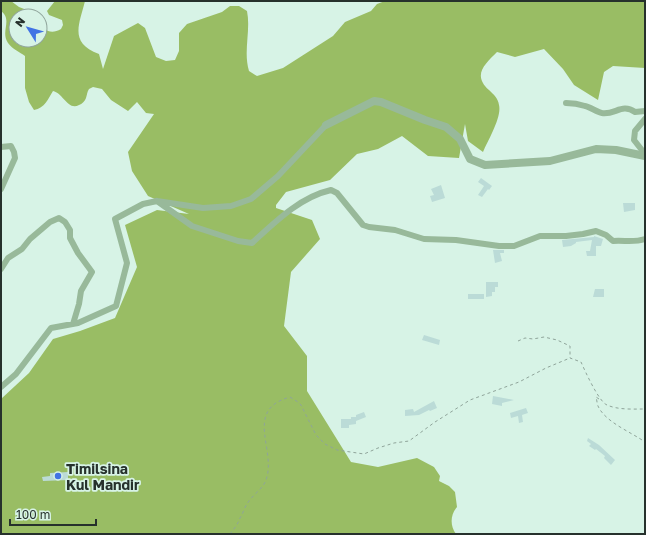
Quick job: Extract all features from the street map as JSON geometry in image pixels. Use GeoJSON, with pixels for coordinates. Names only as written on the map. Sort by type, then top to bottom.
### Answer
{"type":"FeatureCollection","features":[{"type":"Feature","properties":{"kind":"street"},"geometry":{"type":"LineString","coordinates":[[1,388],[16,374],[52,328],[78,324],[116,306],[127,263],[115,219],[143,204],[157,201],[203,208],[231,206],[251,199],[278,176],[326,125],[374,101],[381,102],[424,120],[446,127],[460,139],[470,159],[484,165],[550,161],[596,149],[616,150],[645,155]]}},
{"type":"Feature","properties":{"kind":"street"},"geometry":{"type":"LineString","coordinates":[[566,102],[582,105],[602,113],[611,112],[622,108],[629,108],[635,112],[645,111]]}},
{"type":"Feature","properties":{"kind":"street"},"geometry":{"type":"LineString","coordinates":[[645,119],[638,126],[634,140],[645,155]]}},
{"type":"Feature","properties":{"kind":"street"},"geometry":{"type":"LineString","coordinates":[[1,147],[11,146],[15,158],[1,189]]}},
{"type":"Feature","properties":{"kind":"street"},"geometry":{"type":"LineString","coordinates":[[157,201],[192,226],[238,241],[252,243],[295,207],[320,193],[331,190],[337,194],[363,225],[395,230],[424,240],[456,240],[499,246],[514,246],[540,236],[566,236],[596,231],[606,234],[613,241],[630,242],[645,239]]}},
{"type":"Feature","properties":{"kind":"street"},"geometry":{"type":"LineString","coordinates":[[1,269],[8,258],[22,249],[30,239],[50,222],[59,218],[65,222],[70,230],[70,238],[78,253],[92,272],[81,291],[73,324]]}},
{"type":"Feature","properties":{"kind":"path"},"geometry":{"type":"LineString","coordinates":[[518,341],[525,338],[533,339],[544,337],[557,340],[570,346],[570,358]]}},
{"type":"Feature","properties":{"kind":"path"},"geometry":{"type":"LineString","coordinates":[[230,534],[240,520],[246,505],[266,480],[269,456],[265,440],[265,422],[268,411],[270,407],[278,402],[290,398],[298,402],[306,412],[316,436],[331,448],[364,454],[394,443],[409,441],[435,422],[470,400],[519,382],[570,358],[581,362],[600,399],[606,405],[625,409],[645,410]]}},
{"type":"Feature","properties":{"kind":"path"},"geometry":{"type":"LineString","coordinates":[[600,399],[596,397],[598,406],[607,418],[645,442]]}},
{"type":"Feature","properties":{"kind":"green space"},"geometry":{"type":"Polygon","coordinates":[[[1,1],[11,1],[22,8],[8,8],[8,43],[5,34],[6,18],[1,11],[1,1]]]}},
{"type":"Feature","properties":{"kind":"green space"},"geometry":{"type":"Polygon","coordinates":[[[55,1],[85,1],[78,32],[83,44],[90,50],[99,54],[103,69],[114,36],[138,23],[145,28],[156,57],[166,61],[175,60],[179,51],[179,33],[187,24],[222,12],[230,6],[239,6],[247,11],[248,18],[247,64],[249,71],[257,76],[283,68],[333,36],[345,22],[371,11],[377,4],[385,1],[645,1],[645,68],[613,66],[604,72],[598,100],[574,85],[563,69],[544,49],[515,57],[497,52],[485,65],[481,75],[484,85],[498,100],[499,105],[497,122],[483,152],[468,141],[465,124],[459,158],[428,156],[402,136],[378,149],[357,154],[330,180],[286,192],[276,205],[276,208],[312,220],[320,239],[291,272],[284,326],[307,356],[307,391],[351,462],[378,467],[417,458],[434,467],[440,476],[439,481],[449,486],[455,492],[457,507],[453,513],[452,524],[456,534],[1,534],[1,399],[29,373],[53,339],[115,318],[137,267],[125,225],[157,210],[189,214],[148,196],[132,171],[128,152],[154,114],[146,113],[137,102],[128,111],[111,100],[102,89],[93,87],[89,89],[85,100],[79,105],[72,106],[57,92],[53,91],[44,105],[34,110],[29,102],[25,88],[25,56],[13,48],[48,48],[48,31],[54,32],[61,29],[63,25],[62,20],[49,15],[48,13],[48,10],[55,1]]]}},
{"type":"Feature","properties":{"kind":"building"},"geometry":{"type":"Polygon","coordinates":[[[481,178],[492,186],[482,197],[478,195],[484,186],[478,182],[481,178]]]}},
{"type":"Feature","properties":{"kind":"building"},"geometry":{"type":"Polygon","coordinates":[[[441,185],[445,198],[432,202],[430,196],[434,195],[431,189],[441,185]]]}},
{"type":"Feature","properties":{"kind":"building"},"geometry":{"type":"Polygon","coordinates":[[[623,203],[635,203],[635,210],[624,212],[623,203]]]}},
{"type":"Feature","properties":{"kind":"building"},"geometry":{"type":"Polygon","coordinates":[[[594,236],[603,239],[601,246],[596,246],[596,256],[587,256],[586,251],[590,251],[592,240],[576,242],[571,246],[563,247],[562,240],[594,236]]]}},
{"type":"Feature","properties":{"kind":"building"},"geometry":{"type":"Polygon","coordinates":[[[493,250],[504,250],[504,253],[500,253],[502,261],[495,263],[493,250]]]}},
{"type":"Feature","properties":{"kind":"building"},"geometry":{"type":"Polygon","coordinates":[[[486,282],[498,282],[498,287],[495,287],[495,292],[492,292],[492,296],[486,297],[486,282]]]}},
{"type":"Feature","properties":{"kind":"building"},"geometry":{"type":"Polygon","coordinates":[[[595,289],[604,289],[604,297],[593,297],[595,289]]]}},
{"type":"Feature","properties":{"kind":"building"},"geometry":{"type":"Polygon","coordinates":[[[468,294],[484,294],[484,299],[468,299],[468,294]]]}},
{"type":"Feature","properties":{"kind":"building"},"geometry":{"type":"Polygon","coordinates":[[[424,335],[440,340],[439,345],[422,340],[424,335]]]}},
{"type":"Feature","properties":{"kind":"building"},"geometry":{"type":"Polygon","coordinates":[[[493,396],[514,400],[502,403],[502,406],[492,404],[493,396]]]}},
{"type":"Feature","properties":{"kind":"building"},"geometry":{"type":"Polygon","coordinates":[[[434,401],[437,408],[419,415],[405,416],[405,410],[413,409],[414,412],[434,401]]]}},
{"type":"Feature","properties":{"kind":"building"},"geometry":{"type":"Polygon","coordinates":[[[526,408],[528,413],[522,415],[523,422],[519,423],[518,416],[511,418],[510,413],[526,408]]]}},
{"type":"Feature","properties":{"kind":"building"},"geometry":{"type":"Polygon","coordinates":[[[364,412],[366,417],[356,421],[356,424],[349,425],[349,428],[341,428],[341,419],[351,419],[351,417],[356,417],[356,415],[364,412]]]}},
{"type":"Feature","properties":{"kind":"building"},"geometry":{"type":"Polygon","coordinates":[[[588,438],[599,445],[615,460],[611,465],[604,458],[605,456],[589,446],[591,444],[587,441],[588,438]]]}},
{"type":"Feature","properties":{"kind":"building"},"geometry":{"type":"Polygon","coordinates":[[[68,472],[68,480],[43,481],[42,477],[50,476],[50,473],[68,472]]]}},
{"type":"Feature","properties":{"kind":"place","name":"Timilsina Kul Mandir"},"geometry":{"type":"Point","coordinates":[58,476]}}]}
